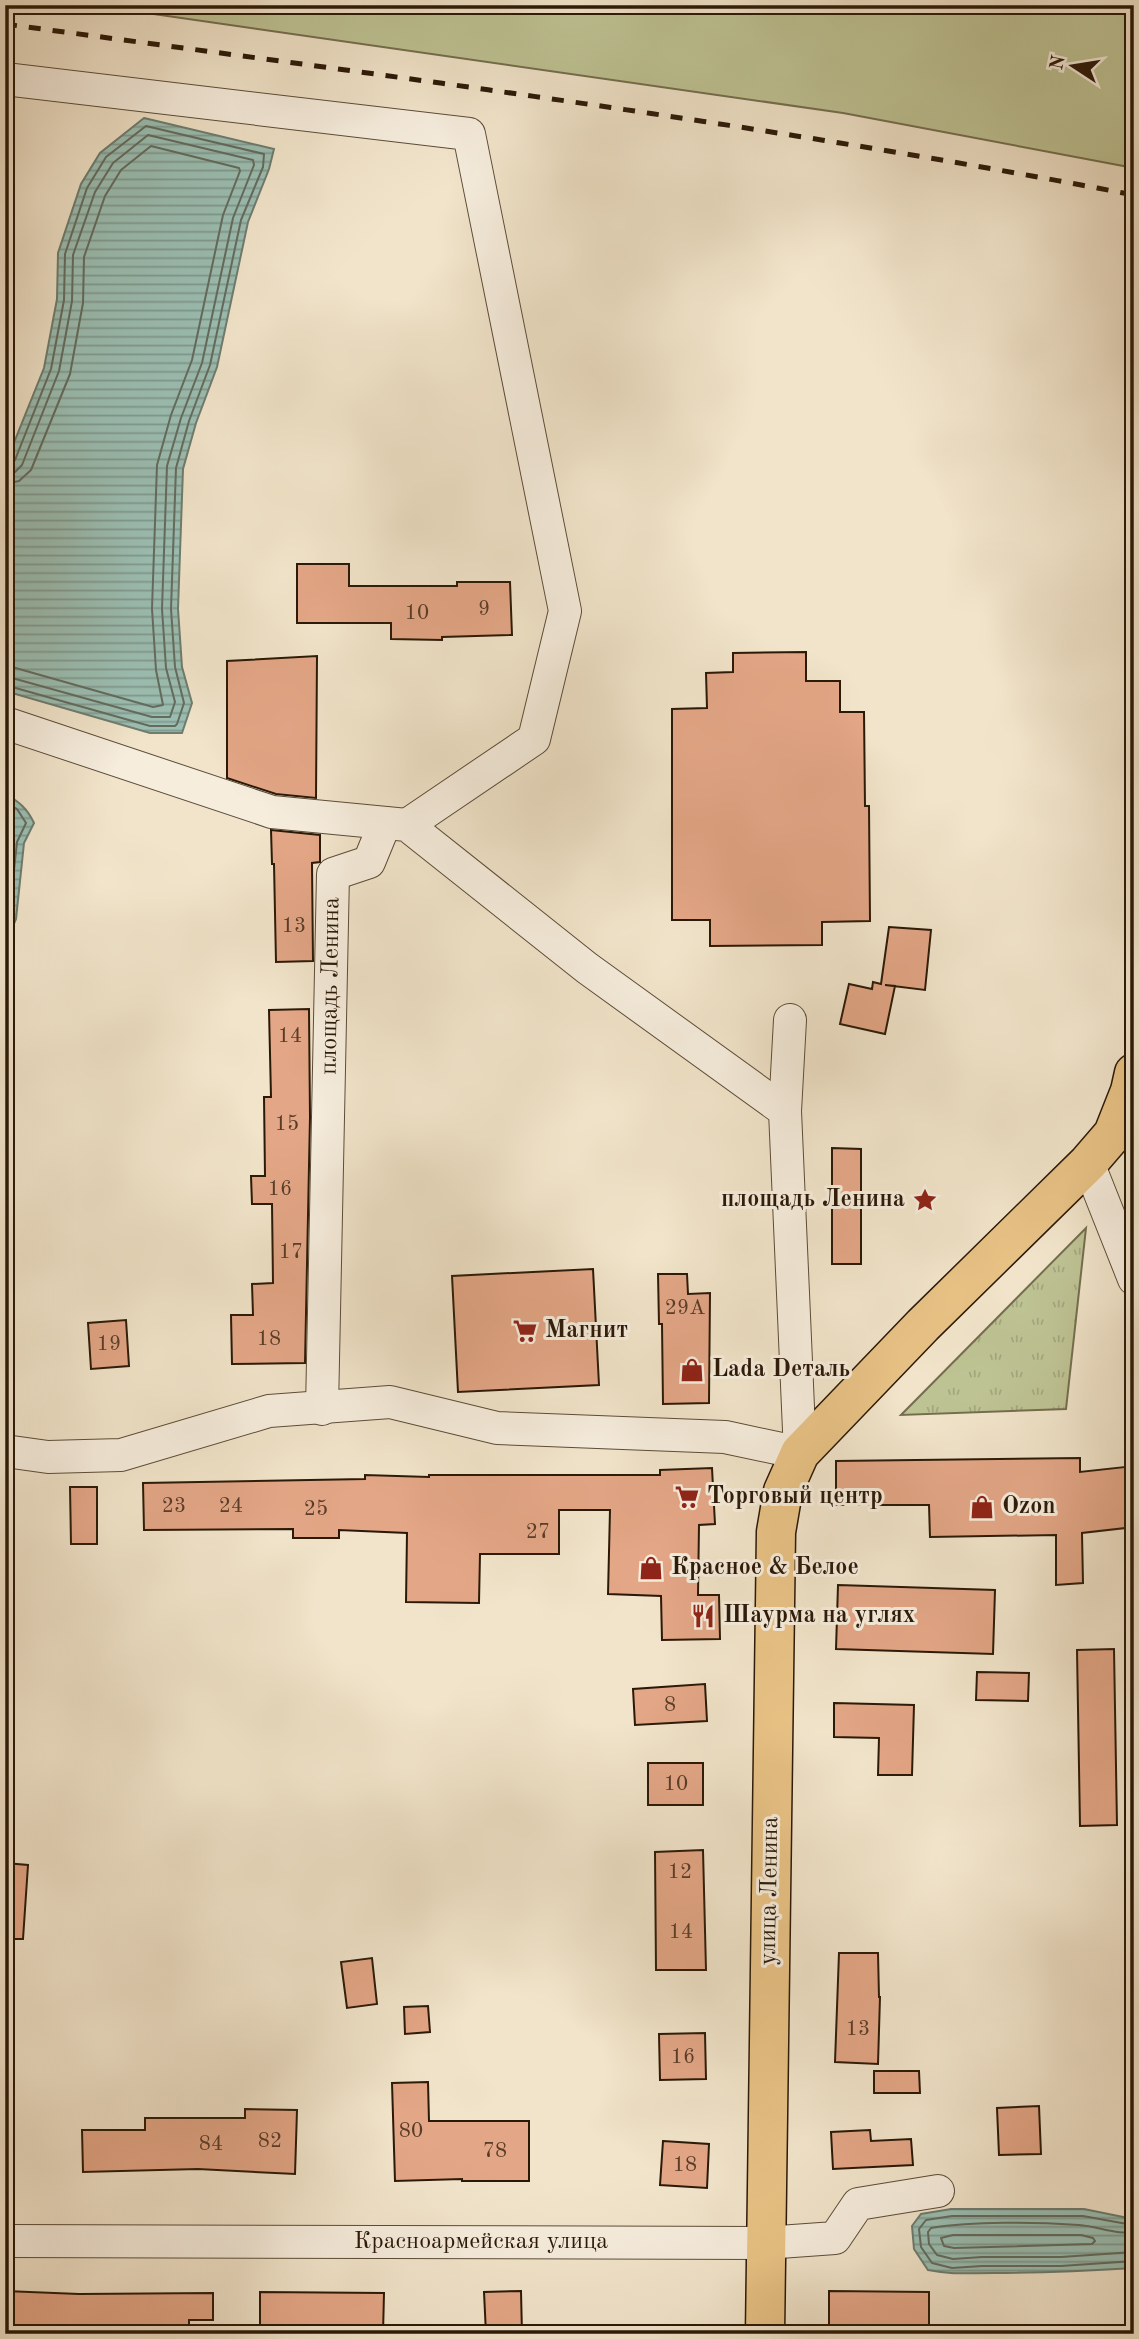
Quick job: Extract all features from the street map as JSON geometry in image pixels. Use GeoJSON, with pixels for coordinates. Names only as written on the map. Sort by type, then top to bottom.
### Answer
{"type":"FeatureCollection","features":[{"type":"Feature","properties":{"kind":"main road"},"geometry":{"type":"LineString","coordinates":[[800,1453],[906,1342],[1088,1163],[1113,1134],[1134,1073]]}},
{"type":"Feature","properties":{"kind":"main road","name":"улица Ленина"},"geometry":{"type":"LineString","coordinates":[[765,2334],[776,1532],[783,1492],[800,1453]]}},
{"type":"Feature","properties":{"kind":"street"},"geometry":{"type":"LineString","coordinates":[[5,79],[469,134],[565,611],[534,739],[396,824]]}},
{"type":"Feature","properties":{"kind":"street"},"geometry":{"type":"LineString","coordinates":[[5,723],[272,812],[396,824],[587,968],[785,1111]]}},
{"type":"Feature","properties":{"kind":"street","name":"площадь Ленина"},"geometry":{"type":"LineString","coordinates":[[322,1409],[333,874],[369,862],[396,824]]}},
{"type":"Feature","properties":{"kind":"street"},"geometry":{"type":"LineString","coordinates":[[5,1451],[48,1457],[121,1455],[269,1411],[390,1402],[497,1428],[725,1437],[800,1453],[785,1111],[790,1020]]}},
{"type":"Feature","properties":{"kind":"street"},"geometry":{"type":"LineString","coordinates":[[1088,1163],[1132,1267]]}},
{"type":"Feature","properties":{"kind":"street","name":"Красноармейская улица"},"geometry":{"type":"LineString","coordinates":[[5,2241],[765,2243],[835,2238],[858,2204],[939,2191]]}},
{"type":"Feature","properties":{"kind":"green space"},"geometry":{"type":"Polygon","coordinates":[[[91,5],[1134,5],[1134,168],[843,113],[91,5]]]}},
{"type":"Feature","properties":{"kind":"green space"},"geometry":{"type":"Polygon","coordinates":[[[1086,1228],[1066,1409],[901,1415],[1086,1228]]]}},
{"type":"Feature","properties":{"kind":"water"},"geometry":{"type":"Polygon","coordinates":[[[144,118],[274,149],[248,222],[217,367],[196,423],[183,469],[178,609],[182,667],[192,703],[182,733],[150,733],[5,691],[5,465],[44,368],[57,299],[58,253],[81,184],[100,153],[144,118]]]}},
{"type":"Feature","properties":{"kind":"water"},"geometry":{"type":"Polygon","coordinates":[[[5,793],[22,806],[34,823],[24,843],[16,919],[5,945],[5,793]]]}},
{"type":"Feature","properties":{"kind":"water"},"geometry":{"type":"Polygon","coordinates":[[[951,2209],[1084,2209],[1128,2218],[1134,2216],[1134,2268],[968,2273],[928,2270],[914,2249],[912,2226],[921,2214],[951,2209]]]}},
{"type":"Feature","properties":{"kind":"building"},"geometry":{"type":"Polygon","coordinates":[[[297,564],[349,564],[349,586],[457,586],[457,582],[510,582],[512,635],[442,637],[442,640],[391,639],[391,623],[297,623],[297,564]]]}},
{"type":"Feature","properties":{"kind":"building"},"geometry":{"type":"Polygon","coordinates":[[[806,652],[806,681],[840,681],[840,712],[864,712],[865,806],[869,806],[870,921],[822,922],[822,945],[710,946],[710,920],[672,920],[672,709],[707,708],[706,673],[733,672],[733,653],[806,652]]]}},
{"type":"Feature","properties":{"kind":"building"},"geometry":{"type":"Polygon","coordinates":[[[317,656],[316,798],[276,794],[227,778],[227,661],[317,656]]]}},
{"type":"Feature","properties":{"kind":"building"},"geometry":{"type":"Polygon","coordinates":[[[271,830],[320,835],[320,862],[312,863],[313,961],[276,962],[271,830]]]}},
{"type":"Feature","properties":{"kind":"building"},"geometry":{"type":"Polygon","coordinates":[[[889,927],[931,930],[925,990],[895,986],[885,1034],[840,1024],[849,984],[872,989],[873,982],[881,984],[889,927]]]}},
{"type":"Feature","properties":{"kind":"building"},"geometry":{"type":"Polygon","coordinates":[[[309,1009],[310,1117],[305,1363],[232,1364],[231,1315],[253,1315],[252,1284],[273,1283],[272,1204],[252,1204],[251,1176],[265,1176],[264,1097],[271,1097],[269,1010],[309,1009]]]}},
{"type":"Feature","properties":{"kind":"building"},"geometry":{"type":"Polygon","coordinates":[[[832,1148],[861,1149],[861,1264],[832,1264],[832,1148]]]}},
{"type":"Feature","properties":{"kind":"building","name":"Магнит"},"geometry":{"type":"Polygon","coordinates":[[[593,1269],[599,1385],[458,1392],[452,1276],[593,1269]]]}},
{"type":"Feature","properties":{"kind":"building"},"geometry":{"type":"Polygon","coordinates":[[[658,1274],[687,1274],[688,1294],[710,1293],[709,1403],[663,1404],[658,1274]]]}},
{"type":"Feature","properties":{"kind":"building"},"geometry":{"type":"Polygon","coordinates":[[[126,1320],[129,1366],[91,1369],[88,1323],[126,1320]]]}},
{"type":"Feature","properties":{"kind":"building"},"geometry":{"type":"Polygon","coordinates":[[[1080,1458],[1080,1472],[1134,1466],[1134,1527],[1082,1533],[1083,1583],[1056,1585],[1056,1535],[930,1537],[929,1505],[836,1505],[836,1461],[1080,1458]]]}},
{"type":"Feature","properties":{"kind":"building"},"geometry":{"type":"Polygon","coordinates":[[[712,1468],[715,1524],[699,1525],[698,1595],[719,1595],[720,1639],[662,1640],[661,1596],[608,1594],[610,1510],[559,1510],[559,1554],[480,1554],[479,1603],[406,1602],[407,1533],[339,1530],[339,1538],[293,1538],[293,1529],[144,1530],[143,1483],[365,1479],[365,1475],[660,1475],[660,1470],[712,1468]]]}},
{"type":"Feature","properties":{"kind":"building"},"geometry":{"type":"Polygon","coordinates":[[[70,1487],[97,1487],[97,1544],[71,1544],[70,1487]]]}},
{"type":"Feature","properties":{"kind":"building"},"geometry":{"type":"Polygon","coordinates":[[[838,1585],[995,1590],[993,1654],[836,1649],[838,1585]]]}},
{"type":"Feature","properties":{"kind":"building"},"geometry":{"type":"Polygon","coordinates":[[[1114,1649],[1117,1825],[1080,1826],[1077,1650],[1114,1649]]]}},
{"type":"Feature","properties":{"kind":"building"},"geometry":{"type":"Polygon","coordinates":[[[977,1672],[1029,1673],[1028,1701],[976,1700],[977,1672]]]}},
{"type":"Feature","properties":{"kind":"building"},"geometry":{"type":"Polygon","coordinates":[[[705,1684],[707,1721],[635,1725],[633,1689],[705,1684]]]}},
{"type":"Feature","properties":{"kind":"building"},"geometry":{"type":"Polygon","coordinates":[[[834,1703],[914,1705],[912,1775],[878,1775],[879,1738],[834,1737],[834,1703]]]}},
{"type":"Feature","properties":{"kind":"building"},"geometry":{"type":"Polygon","coordinates":[[[648,1763],[703,1763],[703,1805],[648,1805],[648,1763]]]}},
{"type":"Feature","properties":{"kind":"building"},"geometry":{"type":"Polygon","coordinates":[[[703,1850],[706,1970],[656,1970],[655,1852],[703,1850]]]}},
{"type":"Feature","properties":{"kind":"building"},"geometry":{"type":"Polygon","coordinates":[[[5,1863],[28,1865],[23,1939],[5,1939],[5,1863]]]}},
{"type":"Feature","properties":{"kind":"building"},"geometry":{"type":"Polygon","coordinates":[[[839,1953],[878,1953],[878,2064],[835,2062],[839,1953]]]}},
{"type":"Feature","properties":{"kind":"building"},"geometry":{"type":"Polygon","coordinates":[[[372,1958],[377,2004],[347,2008],[341,1962],[372,1958]]]}},
{"type":"Feature","properties":{"kind":"building"},"geometry":{"type":"Polygon","coordinates":[[[428,2006],[430,2032],[405,2034],[404,2007],[428,2006]]]}},
{"type":"Feature","properties":{"kind":"building"},"geometry":{"type":"Polygon","coordinates":[[[705,2033],[706,2079],[660,2080],[659,2034],[705,2033]]]}},
{"type":"Feature","properties":{"kind":"building"},"geometry":{"type":"Polygon","coordinates":[[[874,2071],[919,2071],[920,2093],[874,2093],[874,2071]]]}},
{"type":"Feature","properties":{"kind":"building"},"geometry":{"type":"Polygon","coordinates":[[[428,2082],[429,2121],[529,2121],[529,2181],[395,2181],[392,2083],[428,2082]]]}},
{"type":"Feature","properties":{"kind":"building"},"geometry":{"type":"Polygon","coordinates":[[[1039,2106],[1041,2154],[999,2155],[997,2108],[1039,2106]]]}},
{"type":"Feature","properties":{"kind":"building"},"geometry":{"type":"Polygon","coordinates":[[[245,2109],[297,2110],[295,2174],[198,2169],[83,2172],[82,2130],[145,2130],[145,2118],[245,2118],[245,2109]]]}},
{"type":"Feature","properties":{"kind":"building"},"geometry":{"type":"Polygon","coordinates":[[[870,2130],[871,2141],[911,2139],[913,2165],[833,2169],[831,2132],[870,2130]]]}},
{"type":"Feature","properties":{"kind":"building"},"geometry":{"type":"Polygon","coordinates":[[[663,2141],[709,2144],[707,2188],[660,2185],[663,2141]]]}},
{"type":"Feature","properties":{"kind":"building"},"geometry":{"type":"Polygon","coordinates":[[[5,2291],[79,2294],[213,2293],[213,2320],[189,2320],[189,2334],[5,2334],[5,2291]]]}},
{"type":"Feature","properties":{"kind":"building"},"geometry":{"type":"Polygon","coordinates":[[[521,2291],[522,2334],[486,2334],[484,2292],[521,2291]]]}},
{"type":"Feature","properties":{"kind":"building"},"geometry":{"type":"Polygon","coordinates":[[[829,2291],[929,2292],[929,2334],[829,2334],[829,2291]]]}},
{"type":"Feature","properties":{"kind":"building"},"geometry":{"type":"Polygon","coordinates":[[[260,2292],[384,2293],[383,2334],[260,2334],[260,2292]]]}},
{"type":"Feature","properties":{"kind":"railway"},"geometry":{"type":"LineString","coordinates":[[5,24],[712,123],[1134,195]]}},
{"type":"Feature","properties":{"kind":"place","name":"площадь Ленина"},"geometry":{"type":"Point","coordinates":[925,1200]}},
{"type":"Feature","properties":{"kind":"place","name":"Магнит"},"geometry":{"type":"Point","coordinates":[525,1331]}},
{"type":"Feature","properties":{"kind":"place","name":"Lada Dеталь"},"geometry":{"type":"Point","coordinates":[692,1370]}},
{"type":"Feature","properties":{"kind":"place","name":"Торговый центр"},"geometry":{"type":"Point","coordinates":[687,1497]}},
{"type":"Feature","properties":{"kind":"place","name":"Ozon"},"geometry":{"type":"Point","coordinates":[982,1507]}},
{"type":"Feature","properties":{"kind":"place","name":"Красное & Белое"},"geometry":{"type":"Point","coordinates":[651,1568]}},
{"type":"Feature","properties":{"kind":"place","name":"Шаурма на углях"},"geometry":{"type":"Point","coordinates":[703,1616]}}]}
